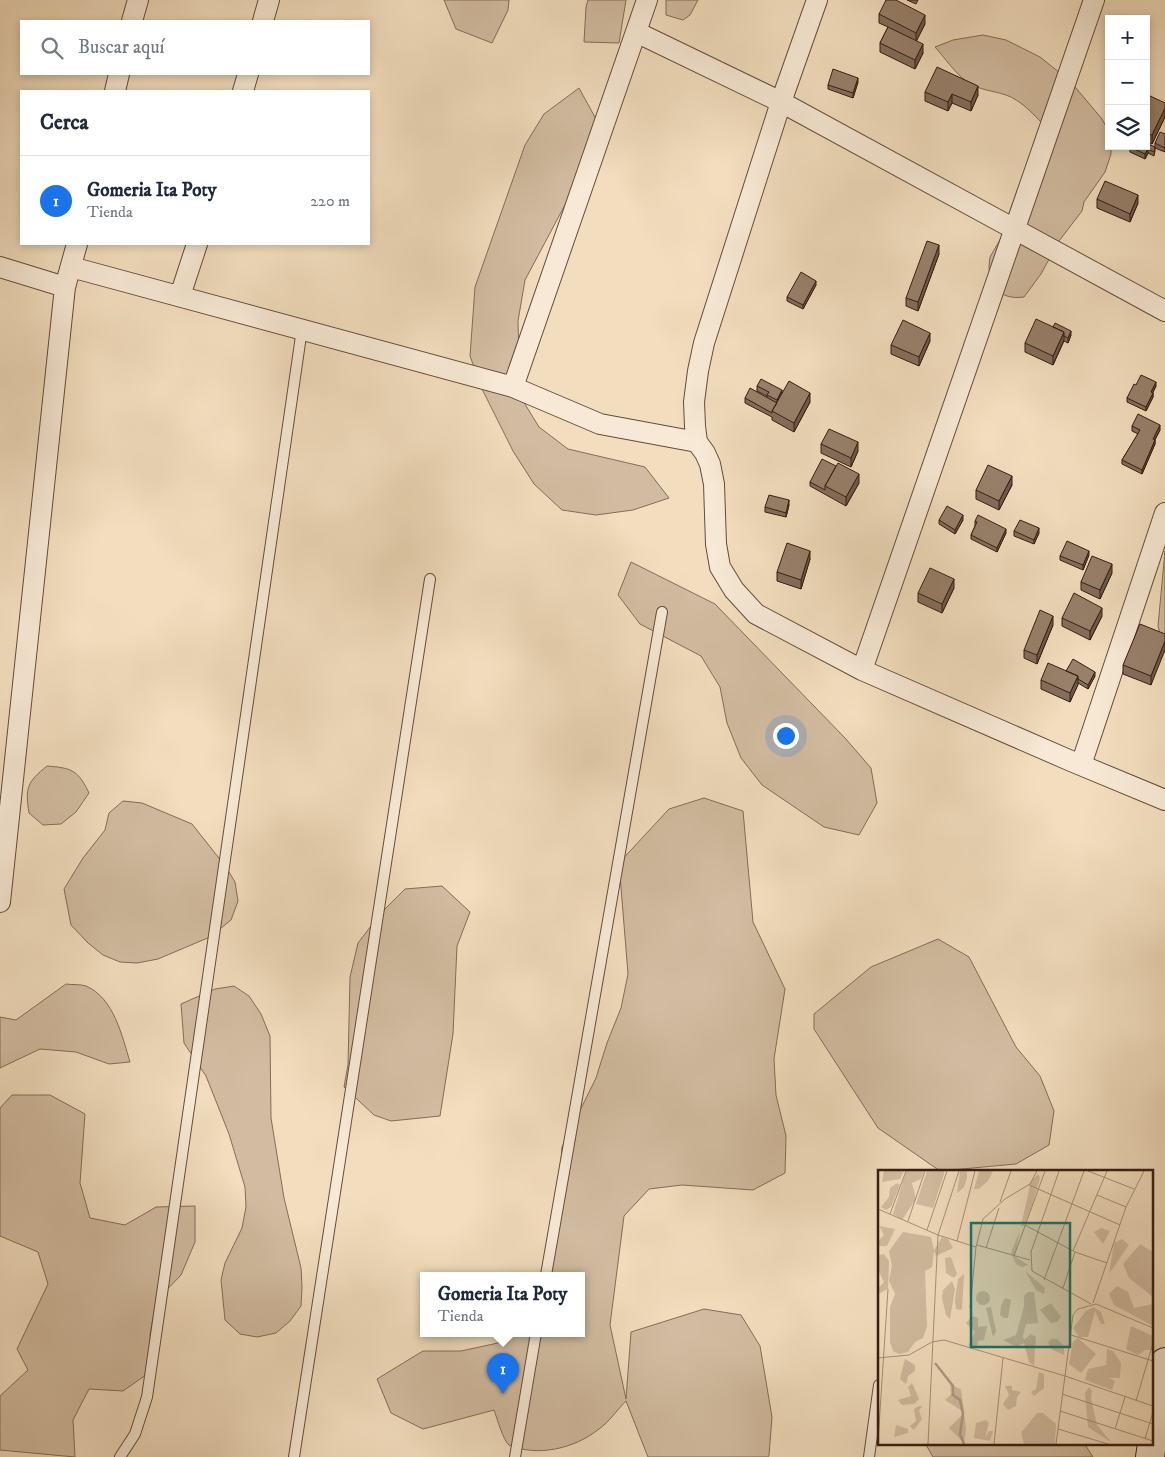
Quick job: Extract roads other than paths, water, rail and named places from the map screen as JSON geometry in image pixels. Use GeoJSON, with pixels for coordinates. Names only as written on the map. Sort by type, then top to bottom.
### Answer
{"type":"FeatureCollection","features":[{"type":"Feature","properties":{"kind":"street"},"geometry":{"type":"LineString","coordinates":[[132,20],[138,0]]}},
{"type":"Feature","properties":{"kind":"street"},"geometry":{"type":"LineString","coordinates":[[263,20],[269,0]]}},
{"type":"Feature","properties":{"kind":"street"},"geometry":{"type":"LineString","coordinates":[[513,388],[646,0]]}},
{"type":"Feature","properties":{"kind":"street"},"geometry":{"type":"LineString","coordinates":[[817,0],[781,102],[704,343],[698,371],[694,402],[697,442],[710,464],[716,544],[720,567],[734,590],[756,614],[862,670],[1081,766],[1165,800]]}},
{"type":"Feature","properties":{"kind":"street"},"geometry":{"type":"LineString","coordinates":[[862,670],[1094,0]]}},
{"type":"Feature","properties":{"kind":"street"},"geometry":{"type":"LineString","coordinates":[[636,32],[781,102],[1014,230],[1165,310]]}},
{"type":"Feature","properties":{"kind":"street"},"geometry":{"type":"LineString","coordinates":[[115,90],[119,75]]}},
{"type":"Feature","properties":{"kind":"street"},"geometry":{"type":"LineString","coordinates":[[243,90],[248,75]]}},
{"type":"Feature","properties":{"kind":"street"},"geometry":{"type":"LineString","coordinates":[[0,902],[65,287],[77,245]]}},
{"type":"Feature","properties":{"kind":"street"},"geometry":{"type":"LineString","coordinates":[[180,296],[197,245]]}},
{"type":"Feature","properties":{"kind":"street"},"geometry":{"type":"LineString","coordinates":[[0,267],[65,287]]}},
{"type":"Feature","properties":{"kind":"street"},"geometry":{"type":"LineString","coordinates":[[71,267],[513,388],[600,424],[697,442]]}},
{"type":"Feature","properties":{"kind":"street"},"geometry":{"type":"LineString","coordinates":[[1081,766],[1165,513]]}},
{"type":"Feature","properties":{"kind":"street"},"geometry":{"type":"LineString","coordinates":[[1150,1457],[1165,1362]]}},
{"type":"Feature","properties":{"kind":"lane"},"geometry":{"type":"LineString","coordinates":[[120,1457],[135,1434],[147,1397],[302,329]]}},
{"type":"Feature","properties":{"kind":"lane"},"geometry":{"type":"LineString","coordinates":[[294,1457],[430,579]]}},
{"type":"Feature","properties":{"kind":"lane"},"geometry":{"type":"LineString","coordinates":[[547,1272],[662,612]]}},
{"type":"Feature","properties":{"kind":"lane"},"geometry":{"type":"LineString","coordinates":[[515,1457],[535,1337]]}},
{"type":"Feature","properties":{"kind":"lane"},"geometry":{"type":"LineString","coordinates":[[869,1457],[878,1392]]}},
{"type":"Feature","properties":{"kind":"place","name":"Gomeria Ita Poty"},"geometry":{"type":"Point","coordinates":[503,1394]}}]}
